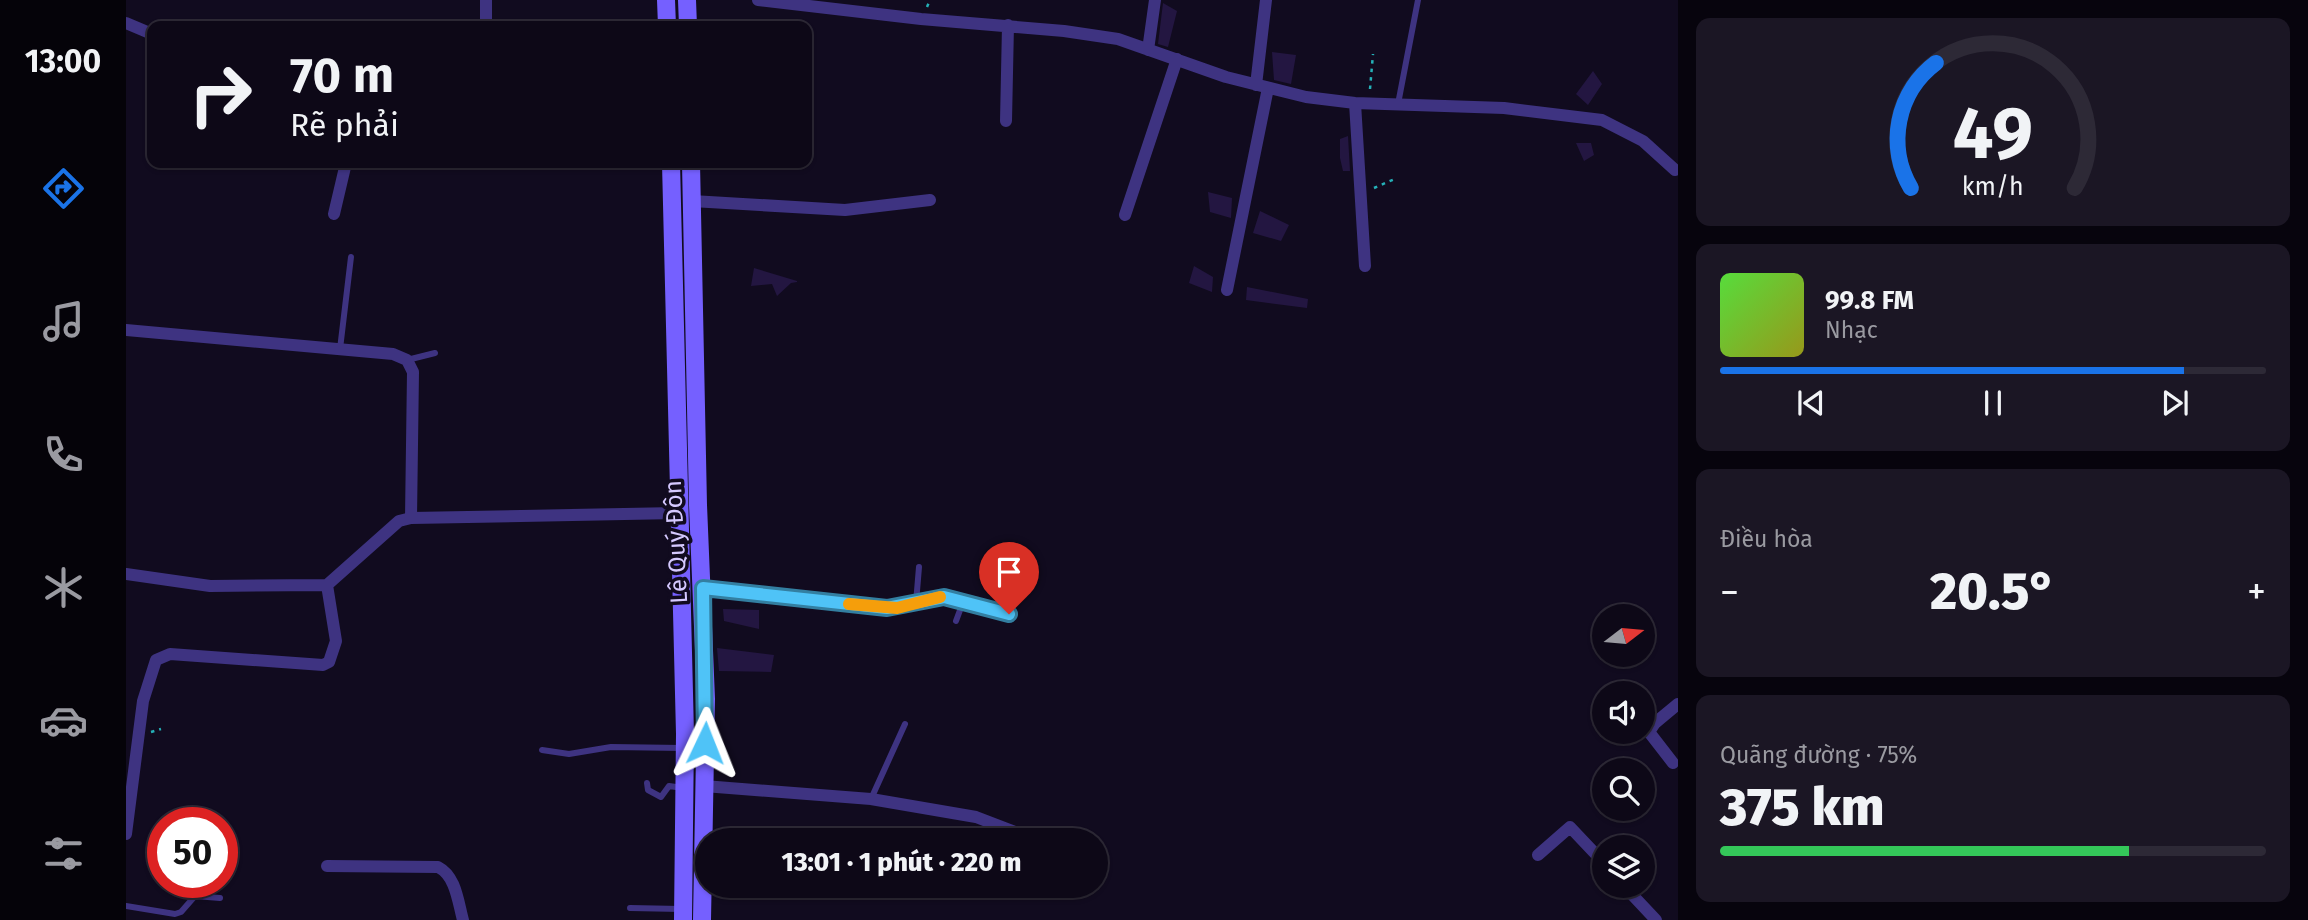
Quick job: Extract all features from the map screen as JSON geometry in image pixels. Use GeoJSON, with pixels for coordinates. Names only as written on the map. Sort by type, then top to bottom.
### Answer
{"type":"FeatureCollection","features":[{"type":"Feature","properties":{"kind":"main road"},"geometry":{"type":"LineString","coordinates":[[666,0],[667,21]]}},
{"type":"Feature","properties":{"kind":"main road"},"geometry":{"type":"LineString","coordinates":[[687,0],[688,21]]}},
{"type":"Feature","properties":{"kind":"main road","name":"Lê Quý Đôn"},"geometry":{"type":"LineString","coordinates":[[671,168],[677,513],[685,748],[683,915]]}},
{"type":"Feature","properties":{"kind":"main road","name":"Lê Quý Đôn"},"geometry":{"type":"LineString","coordinates":[[691,168],[698,505],[706,699],[702,920]]}},
{"type":"Feature","properties":{"kind":"main road"},"geometry":{"type":"LineString","coordinates":[[675,339],[695,338]]}},
{"type":"Feature","properties":{"kind":"street"},"geometry":{"type":"LineString","coordinates":[[486,0],[486,21]]}},
{"type":"Feature","properties":{"kind":"street"},"geometry":{"type":"LineString","coordinates":[[758,0],[1118,39],[1177,60],[1306,97],[1355,103],[1504,108],[1602,120],[1643,141],[1675,170]]}},
{"type":"Feature","properties":{"kind":"street"},"geometry":{"type":"LineString","coordinates":[[1148,50],[1155,0]]}},
{"type":"Feature","properties":{"kind":"street"},"geometry":{"type":"LineString","coordinates":[[1227,290],[1262,86],[1266,0]]}},
{"type":"Feature","properties":{"kind":"street"},"geometry":{"type":"LineString","coordinates":[[126,23],[147,32]]}},
{"type":"Feature","properties":{"kind":"street"},"geometry":{"type":"LineString","coordinates":[[1006,121],[1008,25]]}},
{"type":"Feature","properties":{"kind":"street"},"geometry":{"type":"LineString","coordinates":[[1125,215],[1177,60]]}},
{"type":"Feature","properties":{"kind":"street"},"geometry":{"type":"LineString","coordinates":[[1355,103],[1365,266]]}},
{"type":"Feature","properties":{"kind":"street"},"geometry":{"type":"LineString","coordinates":[[334,214],[345,168]]}},
{"type":"Feature","properties":{"kind":"street"},"geometry":{"type":"LineString","coordinates":[[692,201],[845,210],[930,200]]}},
{"type":"Feature","properties":{"kind":"street"},"geometry":{"type":"LineString","coordinates":[[126,330],[393,354],[407,360],[413,372],[411,518]]}},
{"type":"Feature","properties":{"kind":"street"},"geometry":{"type":"LineString","coordinates":[[126,574],[210,586],[327,585],[399,521],[411,518],[677,513]]}},
{"type":"Feature","properties":{"kind":"street"},"geometry":{"type":"LineString","coordinates":[[126,834],[138,735],[156,660],[170,654],[323,665],[329,662],[336,641],[327,585]]}},
{"type":"Feature","properties":{"kind":"street"},"geometry":{"type":"LineString","coordinates":[[703,588],[887,608],[944,597],[1009,614]]}},
{"type":"Feature","properties":{"kind":"street"},"geometry":{"type":"LineString","coordinates":[[1673,763],[1649,732],[1678,704]]}},
{"type":"Feature","properties":{"kind":"street"},"geometry":{"type":"LineString","coordinates":[[704,786],[872,799],[976,817],[1005,828]]}},
{"type":"Feature","properties":{"kind":"street"},"geometry":{"type":"LineString","coordinates":[[1538,855],[1570,827],[1592,850]]}},
{"type":"Feature","properties":{"kind":"street"},"geometry":{"type":"LineString","coordinates":[[327,866],[438,867],[447,872],[452,880],[463,920]]}},
{"type":"Feature","properties":{"kind":"street"},"geometry":{"type":"LineString","coordinates":[[1635,898],[1656,920]]}},
{"type":"Feature","properties":{"kind":"lane"},"geometry":{"type":"LineString","coordinates":[[1398,104],[1418,0]]}},
{"type":"Feature","properties":{"kind":"lane"},"geometry":{"type":"LineString","coordinates":[[340,349],[351,257]]}},
{"type":"Feature","properties":{"kind":"lane"},"geometry":{"type":"LineString","coordinates":[[407,360],[435,353]]}},
{"type":"Feature","properties":{"kind":"lane"},"geometry":{"type":"LineString","coordinates":[[916,603],[919,567]]}},
{"type":"Feature","properties":{"kind":"lane"},"geometry":{"type":"LineString","coordinates":[[956,621],[963,602]]}},
{"type":"Feature","properties":{"kind":"lane"},"geometry":{"type":"LineString","coordinates":[[872,799],[905,724]]}},
{"type":"Feature","properties":{"kind":"lane"},"geometry":{"type":"LineString","coordinates":[[542,750],[569,754],[611,747],[685,748]]}},
{"type":"Feature","properties":{"kind":"lane"},"geometry":{"type":"LineString","coordinates":[[647,783],[648,790],[661,797],[669,786],[684,788]]}},
{"type":"Feature","properties":{"kind":"lane"},"geometry":{"type":"LineString","coordinates":[[126,906],[175,914],[181,912],[193,898]]}},
{"type":"Feature","properties":{"kind":"lane"},"geometry":{"type":"LineString","coordinates":[[630,908],[683,915]]}},
{"type":"Feature","properties":{"kind":"path"},"geometry":{"type":"LineString","coordinates":[[1369,103],[1373,54]]}},
{"type":"Feature","properties":{"kind":"path"},"geometry":{"type":"LineString","coordinates":[[1360,187],[1374,188],[1397,178]]}},
{"type":"Feature","properties":{"kind":"building"},"geometry":{"type":"Polygon","coordinates":[[[1163,3],[1177,11],[1168,47],[1158,44],[1163,3]]]}},
{"type":"Feature","properties":{"kind":"building"},"geometry":{"type":"Polygon","coordinates":[[[1272,52],[1296,55],[1291,84],[1274,80],[1272,52]]]}},
{"type":"Feature","properties":{"kind":"building"},"geometry":{"type":"Polygon","coordinates":[[[1593,71],[1602,84],[1588,105],[1576,94],[1593,71]]]}},
{"type":"Feature","properties":{"kind":"building"},"geometry":{"type":"Polygon","coordinates":[[[1348,136],[1350,171],[1343,171],[1340,139],[1348,136]]]}},
{"type":"Feature","properties":{"kind":"building"},"geometry":{"type":"Polygon","coordinates":[[[1576,143],[1591,143],[1594,155],[1584,161],[1576,143]]]}},
{"type":"Feature","properties":{"kind":"building"},"geometry":{"type":"Polygon","coordinates":[[[1208,192],[1232,198],[1231,218],[1210,212],[1208,192]]]}},
{"type":"Feature","properties":{"kind":"building"},"geometry":{"type":"Polygon","coordinates":[[[1260,211],[1289,225],[1281,241],[1253,233],[1260,211]]]}},
{"type":"Feature","properties":{"kind":"building"},"geometry":{"type":"Polygon","coordinates":[[[1194,266],[1213,277],[1212,292],[1189,283],[1194,266]]]}},
{"type":"Feature","properties":{"kind":"building"},"geometry":{"type":"Polygon","coordinates":[[[754,268],[797,282],[791,283],[777,296],[772,284],[751,286],[754,268]]]}},
{"type":"Feature","properties":{"kind":"building"},"geometry":{"type":"Polygon","coordinates":[[[1247,287],[1308,299],[1307,308],[1246,300],[1247,287]]]}},
{"type":"Feature","properties":{"kind":"building"},"geometry":{"type":"Polygon","coordinates":[[[723,609],[759,610],[759,629],[724,621],[723,609]]]}},
{"type":"Feature","properties":{"kind":"building"},"geometry":{"type":"Polygon","coordinates":[[[717,648],[774,655],[771,672],[719,671],[717,648]]]}},
{"type":"Feature","properties":{"kind":"slow traffic"},"geometry":{"type":"LineString","coordinates":[[849,604],[897,608],[940,597]]}},
{"type":"Feature","properties":{"kind":"route"},"geometry":{"type":"LineString","coordinates":[[705,743],[703,588],[887,608],[944,597],[1009,614]]}}]}
